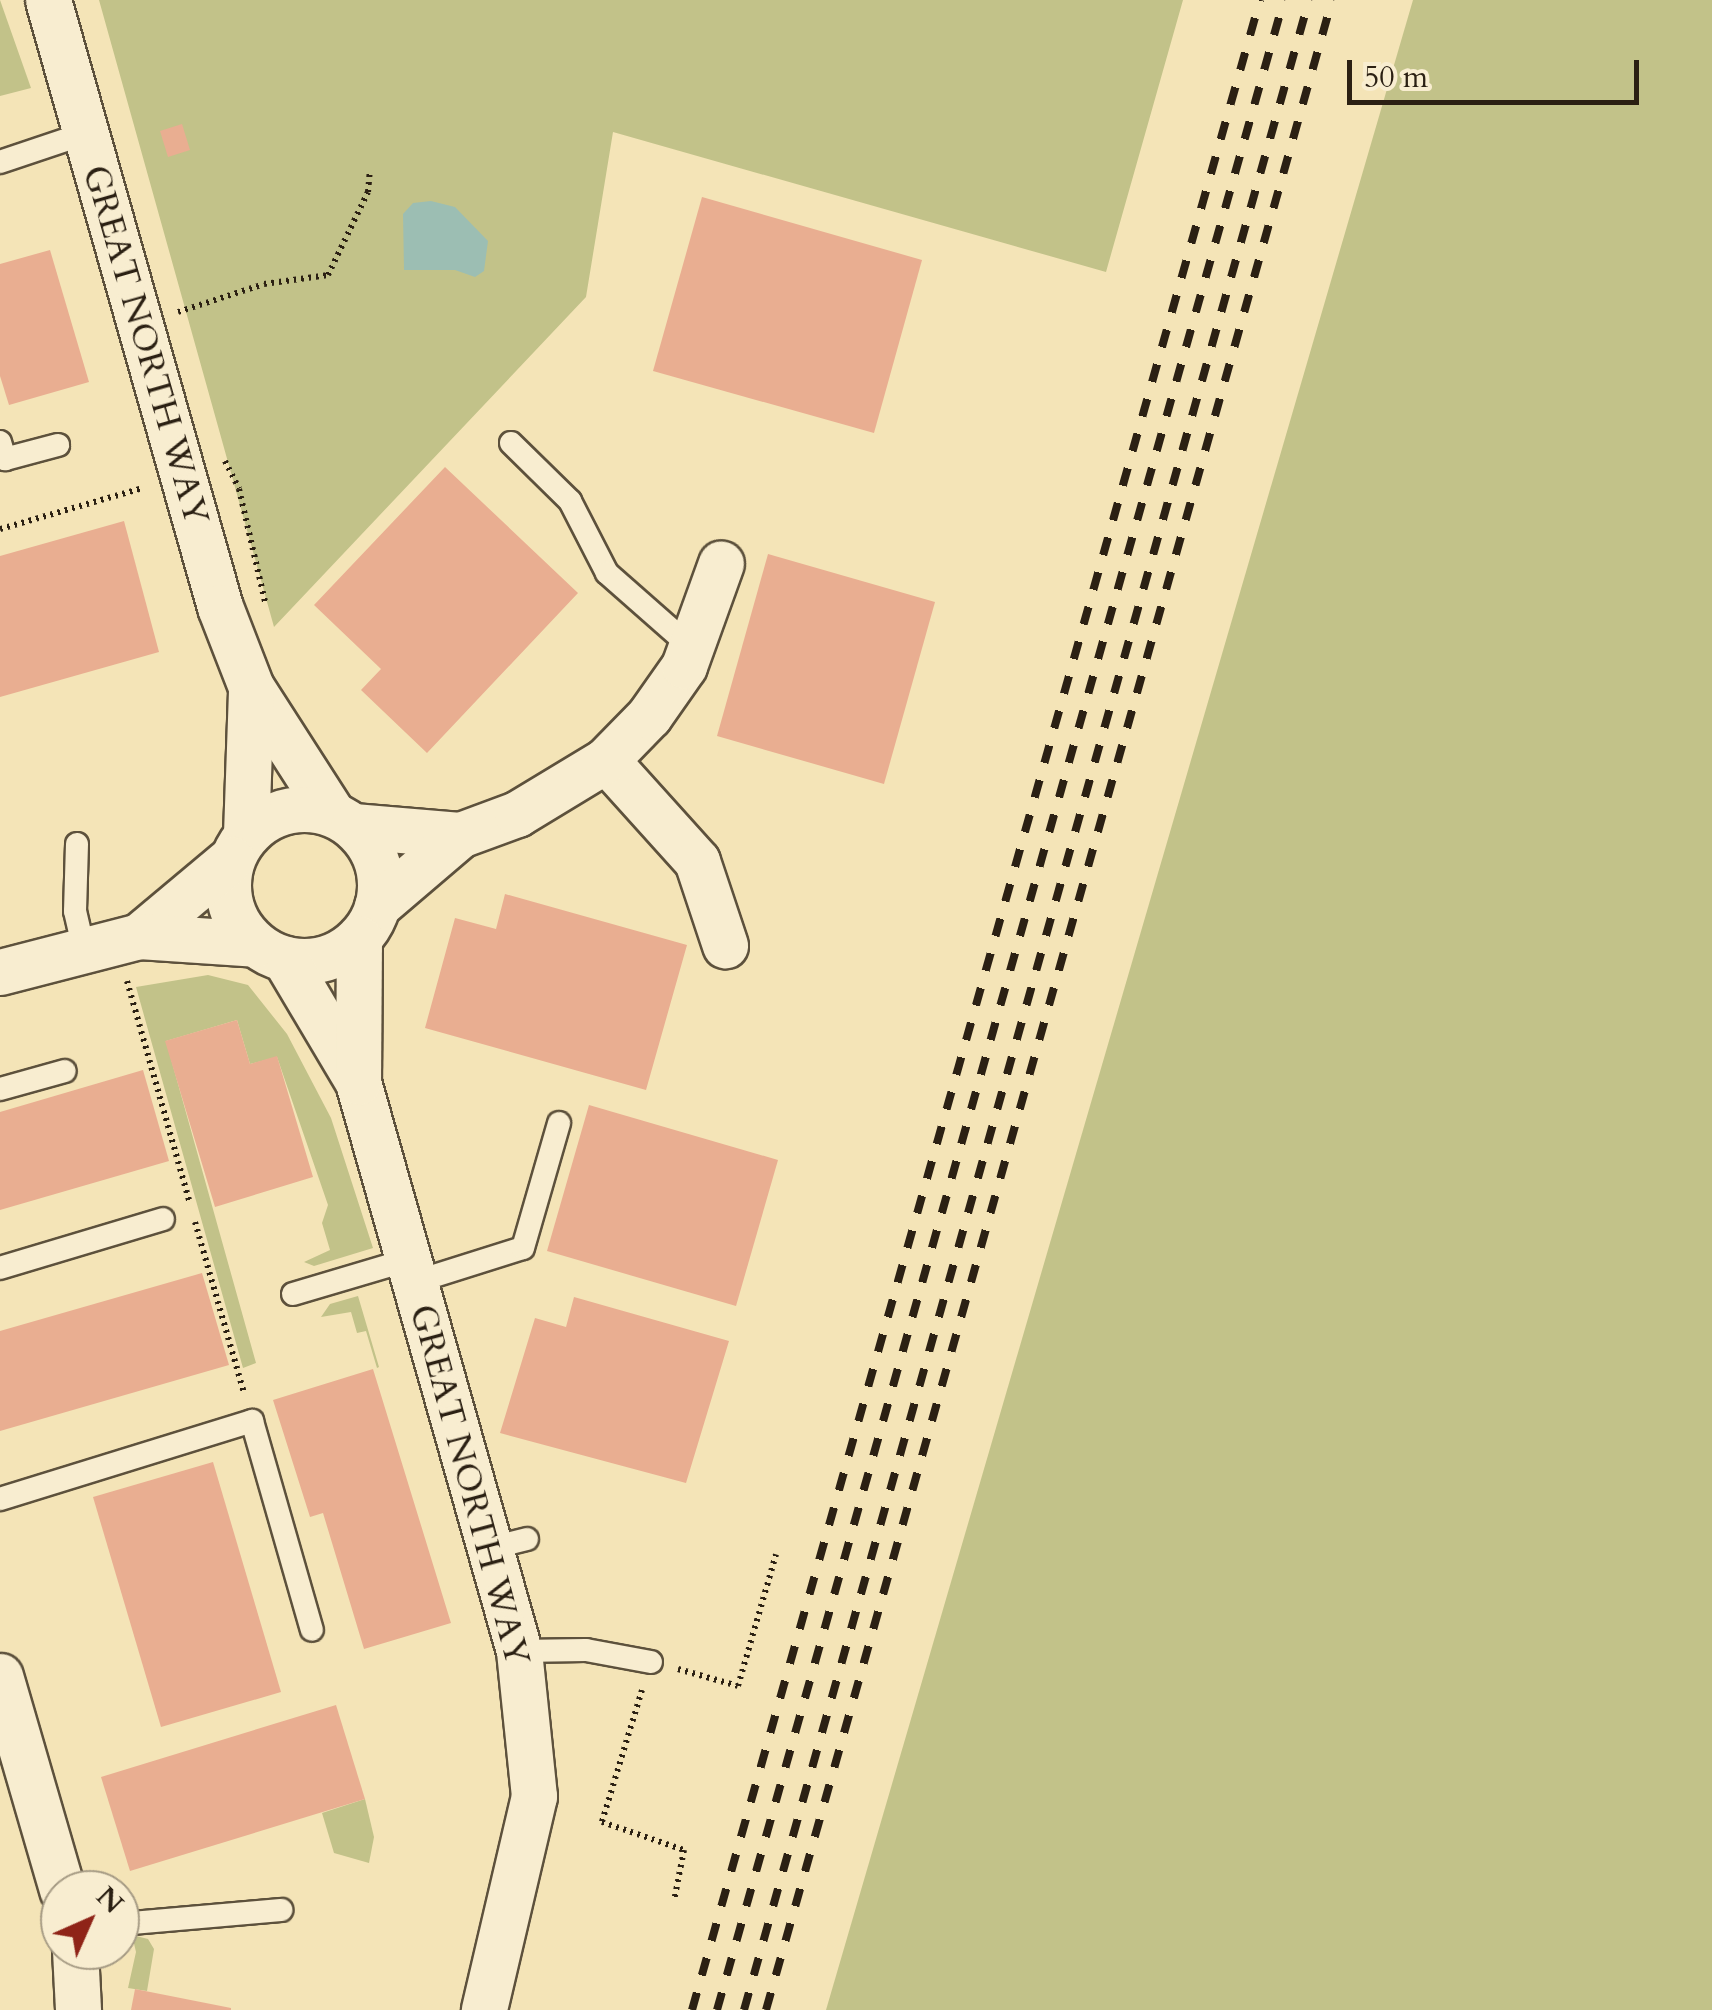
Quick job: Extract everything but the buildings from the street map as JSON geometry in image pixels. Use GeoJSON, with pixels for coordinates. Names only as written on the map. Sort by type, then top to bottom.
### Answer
{"type":"FeatureCollection","features":[{"type":"Feature","properties":{"kind":"street","name":"GREAT NORTH WAY"},"geometry":{"type":"LineString","coordinates":[[48,0],[183,476],[251,687],[342,820]]}},
{"type":"Feature","properties":{"kind":"street"},"geometry":{"type":"LineString","coordinates":[[0,972],[113,942],[325,958],[460,835],[517,814],[606,760],[649,716],[691,647],[720,563]]}},
{"type":"Feature","properties":{"kind":"street","name":"GREAT NORTH WAY"},"geometry":{"type":"LineString","coordinates":[[238,847],[251,687]]}},
{"type":"Feature","properties":{"kind":"street"},"geometry":{"type":"LineString","coordinates":[[606,760],[697,861],[724,945]]}},
{"type":"Feature","properties":{"kind":"street"},"geometry":{"type":"LineString","coordinates":[[113,942],[286,812],[460,835]]}},
{"type":"Feature","properties":{"kind":"street"},"geometry":{"type":"LineString","coordinates":[[342,820],[376,863],[368,922]]}},
{"type":"Feature","properties":{"kind":"street"},"geometry":{"type":"LineString","coordinates":[[238,847],[230,906],[270,952]]}},
{"type":"Feature","properties":{"kind":"street","name":"GREAT NORTH WAY"},"geometry":{"type":"LineString","coordinates":[[358,1082],[368,922]]}},
{"type":"Feature","properties":{"kind":"street","name":"GREAT NORTH WAY"},"geometry":{"type":"LineString","coordinates":[[270,952],[358,1082],[412,1271],[509,1544],[534,1796],[484,2010]]}},
{"type":"Feature","properties":{"kind":"street"},"geometry":{"type":"LineString","coordinates":[[0,1676],[6,1724],[55,1870]]}},
{"type":"Feature","properties":{"kind":"street"},"geometry":{"type":"LineString","coordinates":[[76,1970],[78,2010]]}},
{"type":"Feature","properties":{"kind":"lane"},"geometry":{"type":"LineString","coordinates":[[0,162],[86,134]]}},
{"type":"Feature","properties":{"kind":"lane"},"geometry":{"type":"LineString","coordinates":[[0,442],[5,459],[58,445]]}},
{"type":"Feature","properties":{"kind":"lane"},"geometry":{"type":"LineString","coordinates":[[511,443],[570,501],[607,572],[691,647]]}},
{"type":"Feature","properties":{"kind":"lane"},"geometry":{"type":"LineString","coordinates":[[77,844],[75,911],[113,942]]}},
{"type":"Feature","properties":{"kind":"lane"},"geometry":{"type":"LineString","coordinates":[[0,1089],[65,1071]]}},
{"type":"Feature","properties":{"kind":"lane"},"geometry":{"type":"LineString","coordinates":[[293,1294],[524,1248],[559,1123]]}},
{"type":"Feature","properties":{"kind":"lane"},"geometry":{"type":"LineString","coordinates":[[0,1268],[163,1219]]}},
{"type":"Feature","properties":{"kind":"lane"},"geometry":{"type":"LineString","coordinates":[[0,1499],[252,1422],[312,1630]]}},
{"type":"Feature","properties":{"kind":"lane"},"geometry":{"type":"LineString","coordinates":[[519,1650],[586,1650],[651,1662]]}},
{"type":"Feature","properties":{"kind":"lane"},"geometry":{"type":"LineString","coordinates":[[140,1922],[281,1910]]}},
{"type":"Feature","properties":{"kind":"path"},"geometry":{"type":"LineString","coordinates":[[141,325],[264,284],[328,275],[368,192],[370,171]]}},
{"type":"Feature","properties":{"kind":"path"},"geometry":{"type":"LineString","coordinates":[[0,528],[183,476]]}},
{"type":"Feature","properties":{"kind":"path"},"geometry":{"type":"LineString","coordinates":[[113,942],[252,1422]]}},
{"type":"Feature","properties":{"kind":"path"},"geometry":{"type":"LineString","coordinates":[[674,1901],[684,1850],[602,1822],[651,1662],[738,1686],[776,1554]]}},
{"type":"Feature","properties":{"kind":"green space"},"geometry":{"type":"Polygon","coordinates":[[[0,0],[31,88],[0,96],[0,0]]]}},
{"type":"Feature","properties":{"kind":"green space"},"geometry":{"type":"Polygon","coordinates":[[[99,0],[1183,0],[1106,272],[613,132],[586,297],[274,627],[99,0]]]}},
{"type":"Feature","properties":{"kind":"green space"},"geometry":{"type":"Polygon","coordinates":[[[1413,0],[1712,0],[1712,2010],[826,2010],[1413,0]]]}},
{"type":"Feature","properties":{"kind":"green space"},"geometry":{"type":"Polygon","coordinates":[[[208,975],[248,985],[287,1034],[331,1118],[373,1248],[314,1266],[304,1262],[330,1250],[322,1223],[328,1205],[277,1057],[250,1064],[237,1020],[166,1041],[256,1363],[243,1368],[136,987],[208,975]]]}},
{"type":"Feature","properties":{"kind":"green space"},"geometry":{"type":"Polygon","coordinates":[[[358,1296],[377,1368],[366,1331],[357,1333],[351,1312],[321,1317],[330,1304],[358,1296]]]}},
{"type":"Feature","properties":{"kind":"green space"},"geometry":{"type":"Polygon","coordinates":[[[365,1799],[374,1837],[369,1863],[334,1853],[322,1813],[365,1799]]]}},
{"type":"Feature","properties":{"kind":"green space"},"geometry":{"type":"Polygon","coordinates":[[[140,1937],[148,1939],[154,1949],[147,1991],[128,1988],[132,1970],[140,1970],[140,1937]]]}},
{"type":"Feature","properties":{"kind":"water"},"geometry":{"type":"Polygon","coordinates":[[[431,201],[455,207],[488,241],[484,271],[475,277],[455,270],[404,270],[403,214],[413,203],[431,201]]]}},
{"type":"Feature","properties":{"kind":"railway"},"geometry":{"type":"LineString","coordinates":[[692,2010],[1260,0]]}},
{"type":"Feature","properties":{"kind":"railway"},"geometry":{"type":"LineString","coordinates":[[717,2010],[1284,0]]}},
{"type":"Feature","properties":{"kind":"railway"},"geometry":{"type":"LineString","coordinates":[[744,2010],[1309,0]]}},
{"type":"Feature","properties":{"kind":"railway"},"geometry":{"type":"LineString","coordinates":[[766,2010],[1332,0]]}}]}
